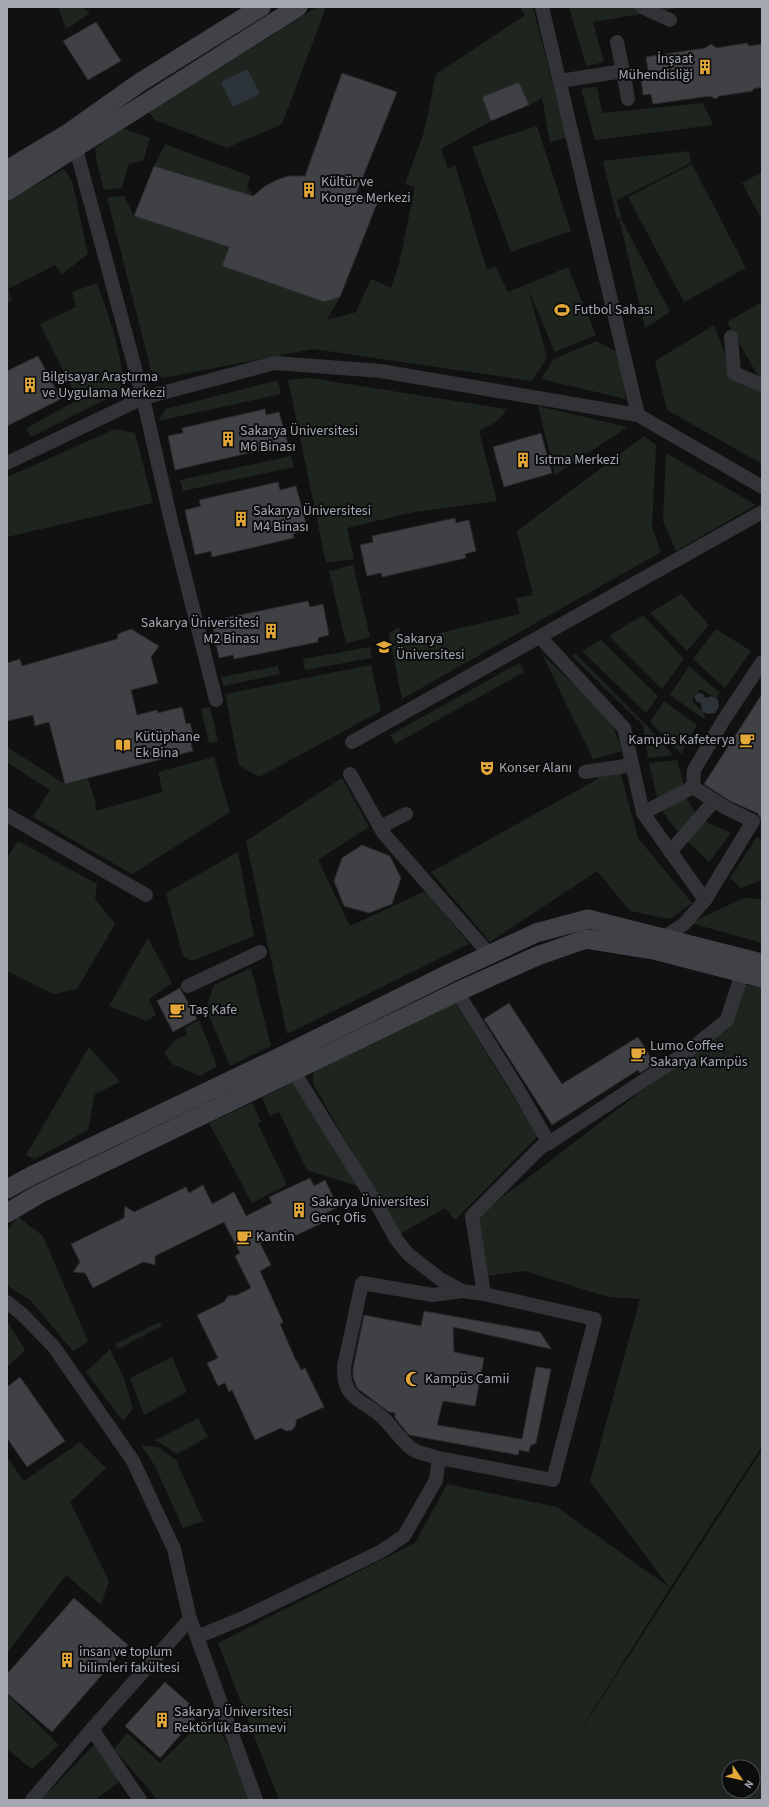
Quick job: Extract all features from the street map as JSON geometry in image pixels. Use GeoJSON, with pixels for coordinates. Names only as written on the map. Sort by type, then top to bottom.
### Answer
{"type":"FeatureCollection","features":[{"type":"Feature","properties":{"kind":"street"},"geometry":{"type":"LineString","coordinates":[[7,191],[71,141],[139,83],[261,7]]}},
{"type":"Feature","properties":{"kind":"street"},"geometry":{"type":"LineString","coordinates":[[7,170],[71,141],[298,7]]}},
{"type":"Feature","properties":{"kind":"street"},"geometry":{"type":"LineString","coordinates":[[542,7],[638,415]]}},
{"type":"Feature","properties":{"kind":"street"},"geometry":{"type":"LineString","coordinates":[[642,7],[670,20]]}},
{"type":"Feature","properties":{"kind":"street"},"geometry":{"type":"LineString","coordinates":[[617,42],[628,99]]}},
{"type":"Feature","properties":{"kind":"street"},"geometry":{"type":"LineString","coordinates":[[560,82],[623,71]]}},
{"type":"Feature","properties":{"kind":"street"},"geometry":{"type":"LineString","coordinates":[[71,141],[143,398],[172,524],[216,700]]}},
{"type":"Feature","properties":{"kind":"street"},"geometry":{"type":"LineString","coordinates":[[731,337],[734,373],[762,386]]}},
{"type":"Feature","properties":{"kind":"street"},"geometry":{"type":"LineString","coordinates":[[7,463],[143,398],[275,363],[381,371],[638,415],[762,487]]}},
{"type":"Feature","properties":{"kind":"street"},"geometry":{"type":"LineString","coordinates":[[352,742],[762,512]]}},
{"type":"Feature","properties":{"kind":"street"},"geometry":{"type":"LineString","coordinates":[[540,637],[624,728],[643,813],[705,900]]}},
{"type":"Feature","properties":{"kind":"street"},"geometry":{"type":"LineString","coordinates":[[694,787],[694,770],[723,721],[762,662]]}},
{"type":"Feature","properties":{"kind":"street"},"geometry":{"type":"LineString","coordinates":[[585,772],[632,765]]}},
{"type":"Feature","properties":{"kind":"street"},"geometry":{"type":"LineString","coordinates":[[350,774],[384,834],[490,955]]}},
{"type":"Feature","properties":{"kind":"street"},"geometry":{"type":"LineString","coordinates":[[643,813],[694,787]]}},
{"type":"Feature","properties":{"kind":"street"},"geometry":{"type":"LineString","coordinates":[[658,944],[684,924],[705,900],[753,821],[726,808],[694,787]]}},
{"type":"Feature","properties":{"kind":"street"},"geometry":{"type":"LineString","coordinates":[[670,852],[714,801]]}},
{"type":"Feature","properties":{"kind":"street"},"geometry":{"type":"LineString","coordinates":[[380,827],[406,814]]}},
{"type":"Feature","properties":{"kind":"street"},"geometry":{"type":"LineString","coordinates":[[7,815],[146,895]]}},
{"type":"Feature","properties":{"kind":"street"},"geometry":{"type":"LineString","coordinates":[[7,1189],[38,1172],[536,933],[588,918],[742,973],[762,978]]}},
{"type":"Feature","properties":{"kind":"street"},"geometry":{"type":"LineString","coordinates":[[7,1212],[39,1194],[294,1072],[456,992],[537,956],[586,939],[658,944],[762,963]]}},
{"type":"Feature","properties":{"kind":"street"},"geometry":{"type":"LineString","coordinates":[[188,986],[260,952]]}},
{"type":"Feature","properties":{"kind":"street"},"geometry":{"type":"LineString","coordinates":[[484,1294],[472,1216],[542,1146],[687,1052],[727,1020],[742,973]]}},
{"type":"Feature","properties":{"kind":"street"},"geometry":{"type":"LineString","coordinates":[[456,992],[524,1099],[549,1142]]}},
{"type":"Feature","properties":{"kind":"street"},"geometry":{"type":"LineString","coordinates":[[294,1072],[400,1244],[408,1254],[426,1269],[462,1291]]}},
{"type":"Feature","properties":{"kind":"street"},"geometry":{"type":"LineString","coordinates":[[362,1283],[433,1295],[462,1291],[484,1294],[595,1319],[553,1480],[439,1458],[413,1449],[382,1416],[357,1400],[351,1394],[344,1379],[344,1367],[362,1283]]}},
{"type":"Feature","properties":{"kind":"street"},"geometry":{"type":"LineString","coordinates":[[7,1302],[23,1315],[54,1347],[133,1461],[174,1549],[190,1619],[256,1800]]}},
{"type":"Feature","properties":{"kind":"street"},"geometry":{"type":"LineString","coordinates":[[197,1636],[243,1618],[373,1555],[404,1536],[436,1480],[439,1458]]}},
{"type":"Feature","properties":{"kind":"street"},"geometry":{"type":"LineString","coordinates":[[32,1800],[92,1729],[190,1619]]}},
{"type":"Feature","properties":{"kind":"street"},"geometry":{"type":"LineString","coordinates":[[92,1729],[140,1800]]}},
{"type":"Feature","properties":{"kind":"shaded area"},"geometry":{"type":"Polygon","coordinates":[[[58,7],[82,7],[90,13],[66,29],[58,7]]]}},
{"type":"Feature","properties":{"kind":"shaded area"},"geometry":{"type":"Polygon","coordinates":[[[317,7],[323,7],[325,10],[282,124],[227,148],[155,120],[149,112],[317,7]]]}},
{"type":"Feature","properties":{"kind":"shaded area"},"geometry":{"type":"Polygon","coordinates":[[[520,7],[533,7],[566,138],[550,142],[542,98],[529,105],[519,82],[482,97],[491,121],[441,149],[448,169],[455,165],[487,270],[495,266],[508,292],[568,267],[596,335],[555,352],[528,289],[547,358],[532,381],[313,349],[163,378],[151,371],[107,197],[124,196],[134,216],[229,247],[222,266],[324,302],[340,297],[327,320],[356,312],[371,279],[391,288],[399,264],[415,187],[405,184],[424,132],[436,74],[525,15],[520,7]]]}},
{"type":"Feature","properties":{"kind":"shaded area"},"geometry":{"type":"Polygon","coordinates":[[[569,7],[683,7],[593,22],[604,62],[586,66],[569,7]]]}},
{"type":"Feature","properties":{"kind":"shaded area"},"geometry":{"type":"Polygon","coordinates":[[[247,69],[260,94],[233,107],[221,82],[247,69]]]}},
{"type":"Feature","properties":{"kind":"shaded area"},"geometry":{"type":"Polygon","coordinates":[[[597,87],[602,113],[703,103],[713,125],[595,140],[581,89],[597,87]]]}},
{"type":"Feature","properties":{"kind":"shaded area"},"geometry":{"type":"Polygon","coordinates":[[[537,126],[571,231],[511,252],[472,147],[537,126]]]}},
{"type":"Feature","properties":{"kind":"shaded area"},"geometry":{"type":"Polygon","coordinates":[[[122,128],[150,138],[143,161],[129,163],[122,188],[104,190],[97,164],[95,148],[122,128]]]}},
{"type":"Feature","properties":{"kind":"shaded area"},"geometry":{"type":"Polygon","coordinates":[[[165,144],[250,176],[247,188],[253,196],[154,166],[165,144]]]}},
{"type":"Feature","properties":{"kind":"shaded area"},"geometry":{"type":"Polygon","coordinates":[[[689,151],[691,163],[617,200],[620,217],[670,312],[645,328],[619,218],[617,219],[603,161],[689,151]]]}},
{"type":"Feature","properties":{"kind":"shaded area"},"geometry":{"type":"Polygon","coordinates":[[[692,164],[746,268],[684,302],[628,197],[692,164]]]}},
{"type":"Feature","properties":{"kind":"shaded area"},"geometry":{"type":"Polygon","coordinates":[[[64,169],[72,181],[88,254],[62,274],[55,265],[8,289],[12,300],[7,303],[7,200],[64,169]]]}},
{"type":"Feature","properties":{"kind":"shaded area"},"geometry":{"type":"Polygon","coordinates":[[[762,172],[762,220],[742,183],[762,172]]]}},
{"type":"Feature","properties":{"kind":"shaded area"},"geometry":{"type":"Polygon","coordinates":[[[97,283],[116,340],[122,372],[122,385],[118,393],[31,437],[26,428],[78,400],[40,324],[76,307],[72,292],[97,283]]]}},
{"type":"Feature","properties":{"kind":"shaded area"},"geometry":{"type":"Polygon","coordinates":[[[762,302],[762,381],[761,381],[727,322],[762,302]]]}},
{"type":"Feature","properties":{"kind":"shaded area"},"geometry":{"type":"Polygon","coordinates":[[[714,325],[734,378],[762,392],[762,464],[667,410],[655,361],[714,325]]]}},
{"type":"Feature","properties":{"kind":"shaded area"},"geometry":{"type":"Polygon","coordinates":[[[597,341],[619,353],[626,399],[541,379],[554,359],[597,341]]]}},
{"type":"Feature","properties":{"kind":"shaded area"},"geometry":{"type":"Polygon","coordinates":[[[310,378],[506,409],[502,417],[479,431],[497,501],[414,512],[347,528],[354,559],[326,563],[288,380],[310,378]]]}},
{"type":"Feature","properties":{"kind":"shaded area"},"geometry":{"type":"Polygon","coordinates":[[[278,380],[281,394],[158,421],[166,409],[278,380]]]}},
{"type":"Feature","properties":{"kind":"shaded area"},"geometry":{"type":"Polygon","coordinates":[[[538,406],[627,427],[555,475],[538,406]]]}},
{"type":"Feature","properties":{"kind":"shaded area"},"geometry":{"type":"Polygon","coordinates":[[[115,429],[135,433],[153,503],[7,537],[7,477],[115,429]]]}},
{"type":"Feature","properties":{"kind":"shaded area"},"geometry":{"type":"Polygon","coordinates":[[[644,436],[656,445],[652,527],[661,552],[402,699],[389,633],[399,627],[402,642],[520,614],[516,598],[533,595],[517,531],[644,436]]]}},
{"type":"Feature","properties":{"kind":"shaded area"},"geometry":{"type":"Polygon","coordinates":[[[666,453],[756,505],[676,551],[663,521],[666,453]]]}},
{"type":"Feature","properties":{"kind":"shaded area"},"geometry":{"type":"Polygon","coordinates":[[[291,456],[294,467],[183,491],[180,480],[291,456]]]}},
{"type":"Feature","properties":{"kind":"shaded area"},"geometry":{"type":"Polygon","coordinates":[[[353,565],[370,637],[346,643],[329,571],[353,565]]]}},
{"type":"Feature","properties":{"kind":"shaded area"},"geometry":{"type":"Polygon","coordinates":[[[681,594],[709,625],[687,651],[650,613],[681,594]]]}},
{"type":"Feature","properties":{"kind":"shaded area"},"geometry":{"type":"Polygon","coordinates":[[[643,615],[684,659],[662,689],[609,636],[643,615]]]}},
{"type":"Feature","properties":{"kind":"shaded area"},"geometry":{"type":"Polygon","coordinates":[[[716,629],[751,651],[725,688],[693,659],[716,629]]]}},
{"type":"Feature","properties":{"kind":"shaded area"},"geometry":{"type":"Polygon","coordinates":[[[601,640],[658,696],[646,713],[582,651],[601,640]]]}},
{"type":"Feature","properties":{"kind":"shaded area"},"geometry":{"type":"Polygon","coordinates":[[[370,647],[372,658],[305,670],[303,659],[370,647]]]}},
{"type":"Feature","properties":{"kind":"shaded area"},"geometry":{"type":"Polygon","coordinates":[[[575,653],[645,724],[673,755],[648,758],[643,725],[572,656],[575,653]]]}},
{"type":"Feature","properties":{"kind":"shaded area"},"geometry":{"type":"Polygon","coordinates":[[[542,654],[611,721],[622,751],[593,759],[542,654]]]}},
{"type":"Feature","properties":{"kind":"shaded area"},"geometry":{"type":"Polygon","coordinates":[[[519,663],[524,672],[395,744],[390,735],[519,663]]]}},
{"type":"Feature","properties":{"kind":"shaded area"},"geometry":{"type":"Polygon","coordinates":[[[371,665],[381,711],[259,777],[239,765],[225,694],[371,665]]]}},
{"type":"Feature","properties":{"kind":"shaded area"},"geometry":{"type":"Polygon","coordinates":[[[278,666],[280,674],[223,686],[221,677],[278,666]]]}},
{"type":"Feature","properties":{"kind":"shaded area"},"geometry":{"type":"Polygon","coordinates":[[[689,666],[720,693],[716,698],[700,689],[692,701],[705,713],[704,719],[670,695],[689,666]]]}},
{"type":"Feature","properties":{"kind":"shaded area"},"geometry":{"type":"Polygon","coordinates":[[[699,693],[703,694],[705,698],[712,696],[718,700],[719,707],[715,713],[708,714],[702,711],[701,703],[697,702],[695,699],[695,695],[699,693]]]}},
{"type":"Feature","properties":{"kind":"shaded area"},"geometry":{"type":"Polygon","coordinates":[[[664,701],[697,725],[681,754],[650,722],[664,701]]]}},
{"type":"Feature","properties":{"kind":"shaded area"},"geometry":{"type":"Polygon","coordinates":[[[210,707],[218,741],[209,743],[201,709],[210,707]]]}},
{"type":"Feature","properties":{"kind":"shaded area"},"geometry":{"type":"Polygon","coordinates":[[[7,747],[65,784],[88,779],[95,801],[96,811],[163,792],[158,772],[214,757],[230,812],[132,874],[33,817],[50,790],[7,762],[7,747]]]}},
{"type":"Feature","properties":{"kind":"shaded area"},"geometry":{"type":"Polygon","coordinates":[[[677,760],[685,789],[657,798],[649,763],[677,760]]]}},
{"type":"Feature","properties":{"kind":"shaded area"},"geometry":{"type":"Polygon","coordinates":[[[619,767],[638,838],[692,903],[670,919],[630,911],[597,871],[490,942],[431,872],[598,779],[596,772],[619,767]]]}},
{"type":"Feature","properties":{"kind":"shaded area"},"geometry":{"type":"Polygon","coordinates":[[[342,778],[369,827],[318,860],[350,926],[423,892],[429,895],[469,944],[287,1034],[246,841],[342,778]]]}},
{"type":"Feature","properties":{"kind":"shaded area"},"geometry":{"type":"Polygon","coordinates":[[[686,797],[697,817],[680,833],[669,821],[660,807],[686,797]]]}},
{"type":"Feature","properties":{"kind":"shaded area"},"geometry":{"type":"Polygon","coordinates":[[[704,821],[731,833],[709,862],[688,842],[704,821]]]}},
{"type":"Feature","properties":{"kind":"shaded area"},"geometry":{"type":"Polygon","coordinates":[[[757,837],[762,840],[762,880],[741,888],[730,878],[757,837]]]}},
{"type":"Feature","properties":{"kind":"shaded area"},"geometry":{"type":"Polygon","coordinates":[[[18,841],[97,884],[95,899],[115,924],[77,989],[53,994],[7,971],[7,858],[18,841]]]}},
{"type":"Feature","properties":{"kind":"shaded area"},"geometry":{"type":"Polygon","coordinates":[[[238,852],[254,936],[192,961],[183,956],[166,893],[238,852]]]}},
{"type":"Feature","properties":{"kind":"shaded area"},"geometry":{"type":"Polygon","coordinates":[[[744,898],[762,899],[762,943],[690,923],[744,898]]]}},
{"type":"Feature","properties":{"kind":"shaded area"},"geometry":{"type":"Polygon","coordinates":[[[148,938],[172,983],[149,999],[156,1015],[146,1021],[109,1006],[148,938]]]}},
{"type":"Feature","properties":{"kind":"shaded area"},"geometry":{"type":"Polygon","coordinates":[[[251,968],[271,1046],[230,1066],[206,1008],[214,985],[251,968]]]}},
{"type":"Feature","properties":{"kind":"shaded area"},"geometry":{"type":"Polygon","coordinates":[[[742,984],[762,988],[762,1446],[561,1761],[762,1450],[762,1800],[279,1800],[218,1643],[415,1543],[447,1484],[557,1507],[669,1587],[590,1481],[640,1299],[608,1297],[525,1271],[485,1276],[479,1215],[723,1029],[742,984]]]}},
{"type":"Feature","properties":{"kind":"shaded area"},"geometry":{"type":"Polygon","coordinates":[[[455,1003],[538,1136],[455,1220],[445,1208],[400,1234],[313,1084],[313,1069],[455,1003]]]}},
{"type":"Feature","properties":{"kind":"shaded area"},"geometry":{"type":"Polygon","coordinates":[[[199,1020],[217,1066],[200,1076],[172,1064],[164,1053],[175,1040],[187,1035],[185,1028],[199,1020]]]}},
{"type":"Feature","properties":{"kind":"shaded area"},"geometry":{"type":"Polygon","coordinates":[[[89,1047],[120,1082],[95,1094],[88,1130],[35,1159],[26,1155],[89,1047]]]}},
{"type":"Feature","properties":{"kind":"shaded area"},"geometry":{"type":"Polygon","coordinates":[[[297,1080],[360,1187],[307,1170],[279,1112],[270,1116],[262,1098],[297,1080]]]}},
{"type":"Feature","properties":{"kind":"shaded area"},"geometry":{"type":"Polygon","coordinates":[[[252,1103],[261,1122],[258,1124],[287,1185],[252,1203],[209,1123],[252,1103]]]}},
{"type":"Feature","properties":{"kind":"shaded area"},"geometry":{"type":"Polygon","coordinates":[[[18,1217],[43,1236],[88,1341],[73,1351],[31,1301],[11,1288],[7,1283],[7,1230],[18,1217]]]}},
{"type":"Feature","properties":{"kind":"shaded area"},"geometry":{"type":"Polygon","coordinates":[[[7,1321],[25,1350],[7,1367],[7,1321]]]}},
{"type":"Feature","properties":{"kind":"shaded area"},"geometry":{"type":"Polygon","coordinates":[[[160,1322],[162,1326],[118,1349],[115,1344],[160,1322]]]}},
{"type":"Feature","properties":{"kind":"shaded area"},"geometry":{"type":"Polygon","coordinates":[[[110,1349],[124,1378],[133,1409],[123,1421],[86,1372],[110,1349]]]}},
{"type":"Feature","properties":{"kind":"shaded area"},"geometry":{"type":"Polygon","coordinates":[[[172,1357],[187,1392],[144,1415],[130,1378],[172,1357]]]}},
{"type":"Feature","properties":{"kind":"shaded area"},"geometry":{"type":"Polygon","coordinates":[[[198,1418],[208,1437],[177,1454],[161,1443],[154,1441],[198,1418]]]}},
{"type":"Feature","properties":{"kind":"shaded area"},"geometry":{"type":"Polygon","coordinates":[[[80,1442],[106,1468],[70,1502],[109,1581],[101,1605],[66,1575],[7,1653],[7,1457],[24,1481],[80,1442]]]}},
{"type":"Feature","properties":{"kind":"shaded area"},"geometry":{"type":"Polygon","coordinates":[[[141,1445],[158,1447],[176,1460],[203,1521],[183,1528],[155,1466],[141,1445]]]}},
{"type":"Feature","properties":{"kind":"shaded area"},"geometry":{"type":"Polygon","coordinates":[[[7,1694],[59,1745],[32,1769],[7,1749],[7,1694]]]}},
{"type":"Feature","properties":{"kind":"shaded area"},"geometry":{"type":"Polygon","coordinates":[[[210,1714],[234,1756],[251,1800],[158,1800],[114,1749],[127,1733],[160,1763],[210,1714]]]}},
{"type":"Feature","properties":{"kind":"shaded area"},"geometry":{"type":"Polygon","coordinates":[[[94,1745],[122,1780],[95,1800],[41,1800],[94,1745]]]}},
{"type":"Feature","properties":{"kind":"building"},"geometry":{"type":"Polygon","coordinates":[[[96,22],[121,61],[88,80],[63,41],[96,22]]]}},
{"type":"Feature","properties":{"kind":"building","name":"İnşaat Mühendisliği"},"geometry":{"type":"Polygon","coordinates":[[[748,43],[748,46],[762,44],[762,87],[753,89],[753,91],[719,96],[716,99],[710,96],[653,104],[651,94],[643,95],[641,78],[649,77],[646,57],[705,48],[711,44],[716,48],[748,43]]]}},
{"type":"Feature","properties":{"kind":"building","name":"Kültür ve Kongre Merkezi"},"geometry":{"type":"Polygon","coordinates":[[[342,73],[397,92],[356,194],[378,201],[340,297],[324,302],[222,266],[229,247],[134,216],[154,166],[253,196],[265,186],[279,179],[289,176],[305,176],[342,73]]]}},
{"type":"Feature","properties":{"kind":"building"},"geometry":{"type":"Polygon","coordinates":[[[519,82],[529,105],[491,121],[482,97],[519,82]]]}},
{"type":"Feature","properties":{"kind":"building","name":"Bilgisayar Araştırma ve Uygulama Merkezi"},"geometry":{"type":"Polygon","coordinates":[[[38,356],[61,399],[7,426],[7,371],[38,356]]]}},
{"type":"Feature","properties":{"kind":"building","name":"Sakarya Üniversitesi M6 Binası"},"geometry":{"type":"Polygon","coordinates":[[[265,409],[266,415],[279,412],[288,444],[175,470],[168,436],[183,433],[182,428],[265,409]]]}},
{"type":"Feature","properties":{"kind":"building","name":"Isıtma Merkezi"},"geometry":{"type":"Polygon","coordinates":[[[541,433],[552,473],[504,487],[493,447],[541,433]]]}},
{"type":"Feature","properties":{"kind":"building","name":"Sakarya Üniversitesi M4 Binası"},"geometry":{"type":"Polygon","coordinates":[[[278,482],[280,490],[296,486],[308,531],[293,534],[294,538],[212,557],[211,551],[195,555],[185,510],[201,506],[199,500],[278,482]]]}},
{"type":"Feature","properties":{"kind":"building"},"geometry":{"type":"Polygon","coordinates":[[[455,518],[456,523],[469,520],[476,551],[465,554],[466,558],[382,577],[381,573],[367,576],[360,545],[373,542],[372,536],[455,518]]]}},
{"type":"Feature","properties":{"kind":"building","name":"Sakarya Üniversitesi M2 Binası"},"geometry":{"type":"Polygon","coordinates":[[[308,601],[310,607],[323,604],[329,635],[318,638],[318,642],[234,659],[233,655],[219,658],[213,627],[226,624],[225,618],[308,601]]]}},
{"type":"Feature","properties":{"kind":"building"},"geometry":{"type":"Polygon","coordinates":[[[131,629],[159,646],[151,657],[158,683],[131,690],[137,715],[157,710],[158,713],[182,707],[186,724],[190,723],[194,738],[190,739],[193,751],[65,784],[49,722],[35,726],[33,715],[7,721],[7,663],[20,659],[22,666],[117,639],[118,634],[131,629]]]}},
{"type":"Feature","properties":{"kind":"building","name":"Kampüs Kafeterya"},"geometry":{"type":"Polygon","coordinates":[[[762,694],[762,822],[757,813],[730,801],[704,784],[762,694]]]}},
{"type":"Feature","properties":{"kind":"building"},"geometry":{"type":"Polygon","coordinates":[[[362,845],[390,856],[401,878],[392,904],[369,913],[344,906],[334,881],[342,858],[362,845]]]}},
{"type":"Feature","properties":{"kind":"building","name":"Taş Kafe"},"geometry":{"type":"Polygon","coordinates":[[[180,988],[197,1019],[173,1032],[157,1001],[180,988]]]}},
{"type":"Feature","properties":{"kind":"building"},"geometry":{"type":"Polygon","coordinates":[[[509,1003],[562,1084],[638,1037],[653,1061],[651,1066],[640,1073],[638,1070],[552,1125],[484,1019],[509,1003]]]}},
{"type":"Feature","properties":{"kind":"building"},"geometry":{"type":"Polygon","coordinates":[[[310,1178],[314,1186],[325,1180],[338,1207],[326,1213],[329,1220],[288,1239],[285,1232],[260,1243],[271,1265],[260,1271],[283,1322],[280,1324],[296,1361],[301,1370],[305,1368],[324,1407],[296,1420],[296,1425],[292,1430],[286,1431],[281,1428],[255,1440],[232,1390],[229,1392],[225,1383],[218,1386],[207,1363],[218,1358],[197,1315],[224,1302],[228,1296],[237,1295],[251,1288],[235,1256],[240,1253],[224,1222],[155,1256],[155,1265],[143,1262],[93,1288],[85,1273],[73,1272],[80,1262],[71,1244],[124,1218],[125,1206],[134,1212],[186,1187],[189,1193],[203,1185],[212,1204],[234,1192],[246,1216],[272,1203],[269,1197],[310,1178]]]}},
{"type":"Feature","properties":{"kind":"building","name":"Kampüs Camii"},"geometry":{"type":"Polygon","coordinates":[[[424,1311],[540,1332],[551,1349],[453,1327],[454,1352],[484,1358],[475,1406],[443,1401],[437,1425],[522,1439],[536,1367],[551,1369],[536,1443],[530,1446],[529,1452],[519,1450],[518,1455],[409,1435],[395,1418],[395,1413],[389,1412],[357,1388],[353,1377],[353,1368],[364,1315],[421,1326],[424,1311]]]}},
{"type":"Feature","properties":{"kind":"building"},"geometry":{"type":"Polygon","coordinates":[[[20,1377],[65,1441],[27,1467],[7,1438],[7,1387],[20,1377]]]}},
{"type":"Feature","properties":{"kind":"building","name":"insan ve toplum bilimleri fakültesi"},"geometry":{"type":"Polygon","coordinates":[[[74,1598],[128,1645],[52,1732],[7,1693],[7,1674],[74,1598]]]}},
{"type":"Feature","properties":{"kind":"building","name":"Sakarya Üniversitesi Rektörlük Basımevi"},"geometry":{"type":"Polygon","coordinates":[[[165,1682],[200,1713],[160,1758],[125,1726],[165,1682]]]}},
{"type":"Feature","properties":{"kind":"place","name":"İnşaat Mühendisliği"},"geometry":{"type":"Point","coordinates":[705,67]}},
{"type":"Feature","properties":{"kind":"place","name":"Kültür ve Kongre Merkezi"},"geometry":{"type":"Point","coordinates":[309,190]}},
{"type":"Feature","properties":{"kind":"place","name":"Futbol Sahası"},"geometry":{"type":"Point","coordinates":[562,310]}},
{"type":"Feature","properties":{"kind":"place","name":"Bilgisayar Araştırma ve Uygulama Merkezi"},"geometry":{"type":"Point","coordinates":[30,385]}},
{"type":"Feature","properties":{"kind":"place","name":"Sakarya Üniversitesi M6 Binası"},"geometry":{"type":"Point","coordinates":[228,439]}},
{"type":"Feature","properties":{"kind":"place","name":"Isıtma Merkezi"},"geometry":{"type":"Point","coordinates":[523,460]}},
{"type":"Feature","properties":{"kind":"place","name":"Sakarya Üniversitesi M4 Binası"},"geometry":{"type":"Point","coordinates":[241,519]}},
{"type":"Feature","properties":{"kind":"place","name":"Sakarya Üniversitesi M2 Binası"},"geometry":{"type":"Point","coordinates":[271,631]}},
{"type":"Feature","properties":{"kind":"place","name":"Sakarya Üniversitesi"},"geometry":{"type":"Point","coordinates":[384,647]}},
{"type":"Feature","properties":{"kind":"place","name":"Kampüs Kafeterya"},"geometry":{"type":"Point","coordinates":[747,740]}},
{"type":"Feature","properties":{"kind":"place","name":"Kütüphane Ek Bina"},"geometry":{"type":"Point","coordinates":[123,745]}},
{"type":"Feature","properties":{"kind":"place","name":"Konser Alanı"},"geometry":{"type":"Point","coordinates":[487,768]}},
{"type":"Feature","properties":{"kind":"place","name":"Taş Kafe"},"geometry":{"type":"Point","coordinates":[177,1010]}},
{"type":"Feature","properties":{"kind":"place","name":"Lumo Coffee Sakarya Kampüs"},"geometry":{"type":"Point","coordinates":[638,1054]}},
{"type":"Feature","properties":{"kind":"place","name":"Sakarya Üniversitesi Genç Ofis"},"geometry":{"type":"Point","coordinates":[299,1210]}},
{"type":"Feature","properties":{"kind":"place","name":"Kantin"},"geometry":{"type":"Point","coordinates":[244,1237]}},
{"type":"Feature","properties":{"kind":"place","name":"Kampüs Camii"},"geometry":{"type":"Point","coordinates":[413,1379]}},
{"type":"Feature","properties":{"kind":"place","name":"insan ve toplum bilimleri fakültesi"},"geometry":{"type":"Point","coordinates":[67,1660]}},
{"type":"Feature","properties":{"kind":"place","name":"Sakarya Üniversitesi Rektörlük Basımevi"},"geometry":{"type":"Point","coordinates":[162,1720]}}]}
